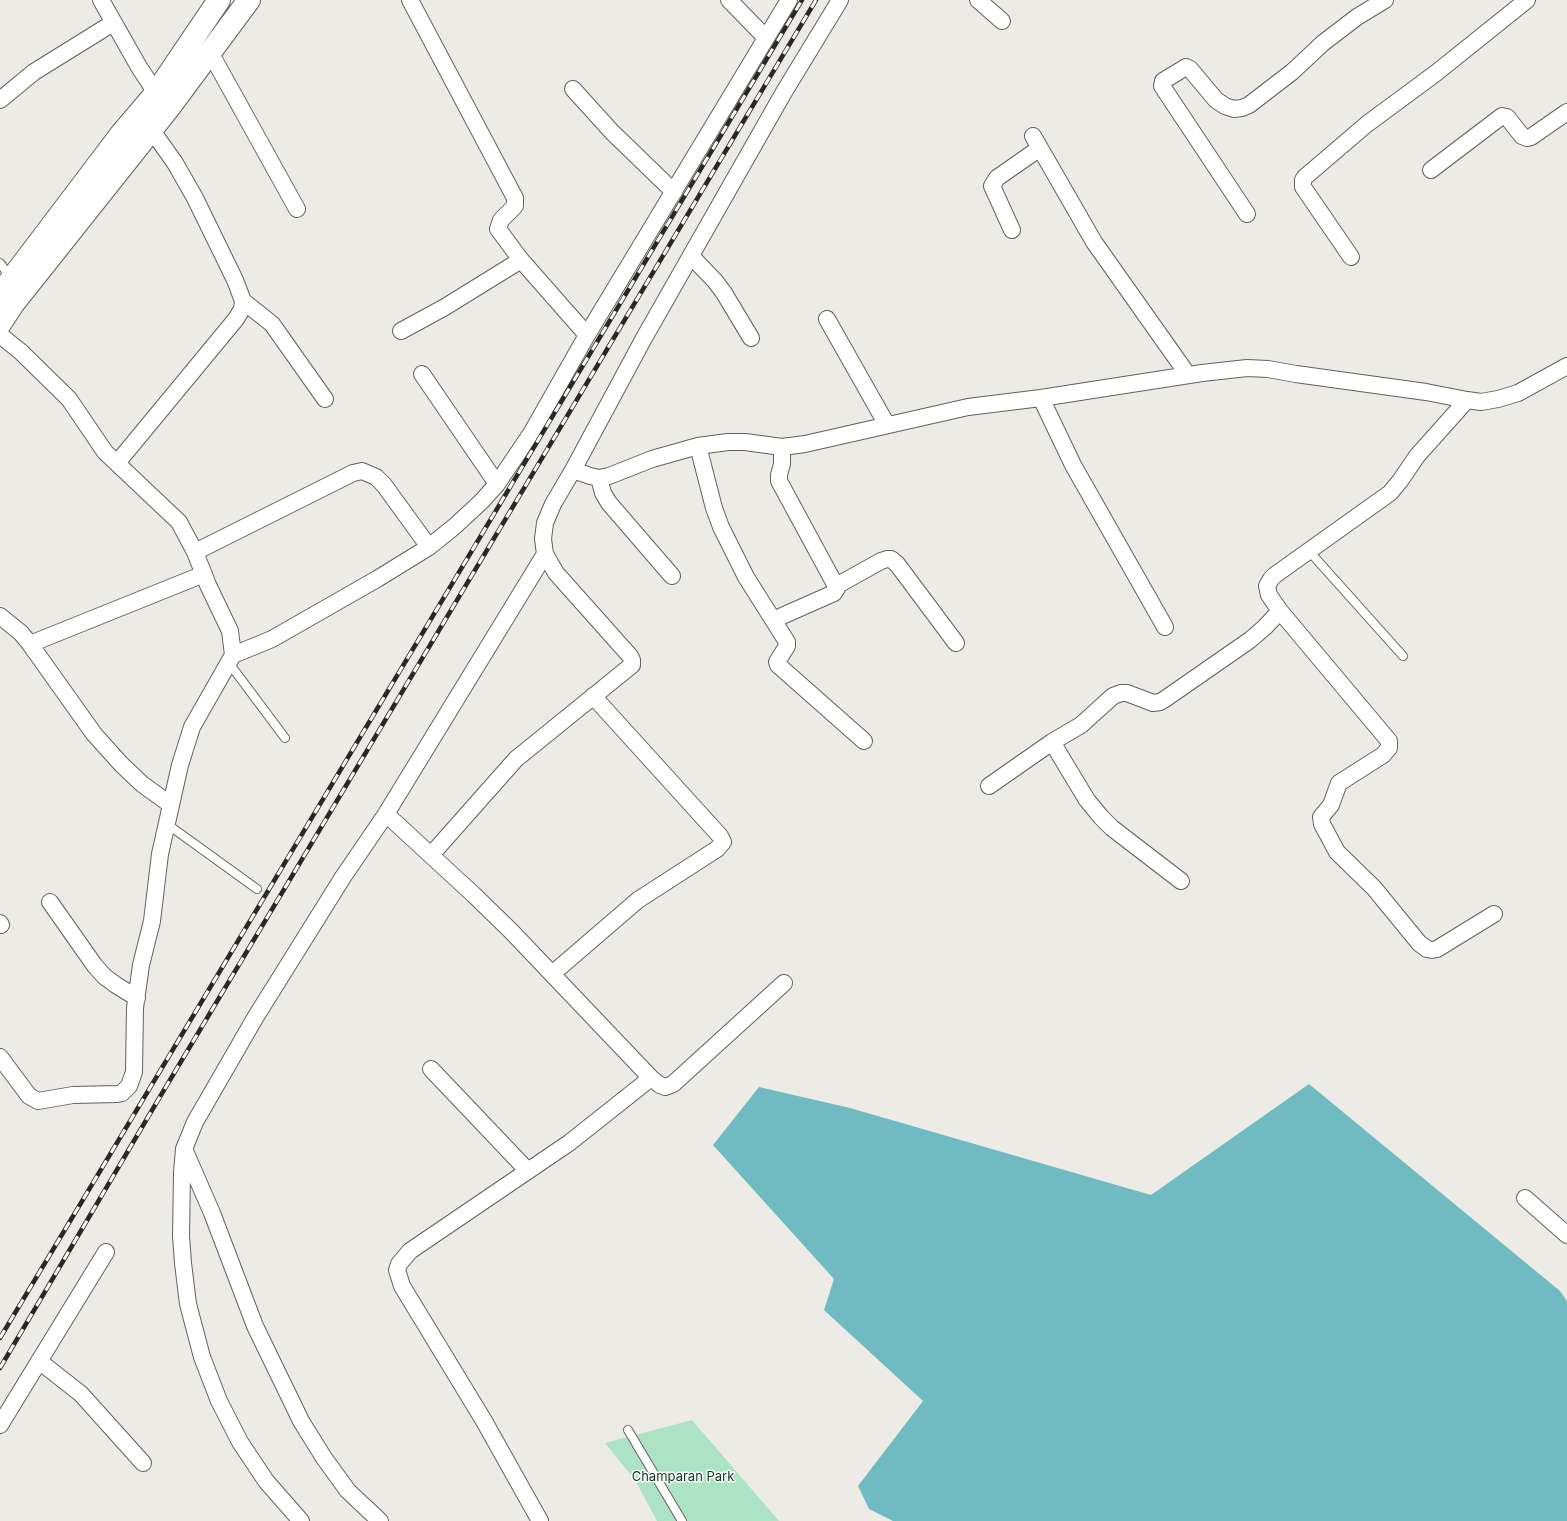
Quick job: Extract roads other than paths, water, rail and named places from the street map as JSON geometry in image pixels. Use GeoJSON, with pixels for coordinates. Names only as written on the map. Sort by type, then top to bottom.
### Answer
{"type":"FeatureCollection","features":[{"type":"Feature","properties":{"kind":"main road"},"geometry":{"type":"LineString","coordinates":[[4,279],[156,93],[219,0]]}},
{"type":"Feature","properties":{"kind":"main road"},"geometry":{"type":"LineString","coordinates":[[0,324],[13,304],[168,108],[249,0]]}},
{"type":"Feature","properties":{"kind":"street"},"geometry":{"type":"LineString","coordinates":[[101,0],[139,67],[156,93]]}},
{"type":"Feature","properties":{"kind":"street"},"geometry":{"type":"LineString","coordinates":[[410,0],[515,198],[515,206],[501,220],[498,229],[521,260],[587,336]]}},
{"type":"Feature","properties":{"kind":"street"},"geometry":{"type":"LineString","coordinates":[[729,0],[766,38]]}},
{"type":"Feature","properties":{"kind":"street"},"geometry":{"type":"LineString","coordinates":[[231,659],[272,639],[377,579],[429,547],[482,501],[497,484],[532,432],[587,336],[789,0]]}},
{"type":"Feature","properties":{"kind":"street"},"geometry":{"type":"LineString","coordinates":[[431,855],[516,759],[630,668],[633,663],[556,573],[545,554],[543,539],[545,523],[553,504],[644,338],[784,92],[840,0]]}},
{"type":"Feature","properties":{"kind":"street"},"geometry":{"type":"LineString","coordinates":[[978,0],[1002,21]]}},
{"type":"Feature","properties":{"kind":"street"},"geometry":{"type":"LineString","coordinates":[[1248,214],[1162,86],[1162,81],[1182,69],[1189,68],[1216,100],[1225,106],[1234,109],[1242,108],[1249,105],[1292,72],[1323,43],[1357,17],[1386,0]]}},
{"type":"Feature","properties":{"kind":"street"},"geometry":{"type":"LineString","coordinates":[[1352,257],[1303,187],[1304,177],[1367,124],[1436,73],[1527,0]]}},
{"type":"Feature","properties":{"kind":"street"},"geometry":{"type":"LineString","coordinates":[[0,100],[34,72],[113,23]]}},
{"type":"Feature","properties":{"kind":"street"},"geometry":{"type":"LineString","coordinates":[[210,52],[297,209]]}},
{"type":"Feature","properties":{"kind":"street"},"geometry":{"type":"LineString","coordinates":[[573,89],[612,132],[674,192]]}},
{"type":"Feature","properties":{"kind":"street"},"geometry":{"type":"LineString","coordinates":[[1431,170],[1502,116],[1508,117],[1522,136],[1527,138],[1531,137],[1567,112]]}},
{"type":"Feature","properties":{"kind":"street"},"geometry":{"type":"LineString","coordinates":[[117,463],[236,319],[242,309],[243,301],[235,280],[195,198],[175,163],[151,129]]}},
{"type":"Feature","properties":{"kind":"street"},"geometry":{"type":"LineString","coordinates":[[1012,230],[992,186],[997,178],[1037,142],[1094,242],[1188,375]]}},
{"type":"Feature","properties":{"kind":"street"},"geometry":{"type":"LineString","coordinates":[[691,256],[715,281],[724,293],[751,338]]}},
{"type":"Feature","properties":{"kind":"street"},"geometry":{"type":"LineString","coordinates":[[401,331],[445,307],[521,260]]}},
{"type":"Feature","properties":{"kind":"street"},"geometry":{"type":"LineString","coordinates":[[243,301],[272,324],[326,399]]}},
{"type":"Feature","properties":{"kind":"street"},"geometry":{"type":"LineString","coordinates":[[827,319],[887,425]]}},
{"type":"Feature","properties":{"kind":"street"},"geometry":{"type":"LineString","coordinates":[[0,335],[21,352],[69,400],[105,452],[179,522],[195,552],[230,631],[231,659],[192,727],[180,765],[160,854],[152,921],[141,965],[137,998],[134,1072],[129,1086],[122,1093],[106,1096],[73,1095],[38,1101],[29,1096],[0,1057]]}},
{"type":"Feature","properties":{"kind":"street"},"geometry":{"type":"LineString","coordinates":[[573,470],[599,478],[609,476],[652,459],[698,446],[728,442],[745,442],[782,447],[805,444],[968,407],[1041,398],[1188,375],[1247,368],[1268,369],[1426,392],[1481,402],[1518,393],[1567,366]]}},
{"type":"Feature","properties":{"kind":"street"},"geometry":{"type":"LineString","coordinates":[[422,374],[497,484]]}},
{"type":"Feature","properties":{"kind":"street"},"geometry":{"type":"LineString","coordinates":[[1041,398],[1073,465],[1165,627]]}},
{"type":"Feature","properties":{"kind":"street"},"geometry":{"type":"LineString","coordinates":[[1467,400],[1417,456],[1390,494],[1275,575],[1268,582],[1267,586],[1280,611],[1389,741],[1389,748],[1383,755],[1339,783],[1332,803],[1321,817],[1322,824],[1337,852],[1374,888],[1420,943],[1427,949],[1437,949],[1494,914]]}},
{"type":"Feature","properties":{"kind":"street"},"geometry":{"type":"LineString","coordinates":[[698,446],[714,508],[721,527],[746,578],[788,644],[778,660],[778,665],[864,741]]}},
{"type":"Feature","properties":{"kind":"street"},"geometry":{"type":"LineString","coordinates":[[773,620],[834,593],[837,589],[779,481],[782,464],[782,447]]}},
{"type":"Feature","properties":{"kind":"street"},"geometry":{"type":"LineString","coordinates":[[195,552],[354,473],[362,471],[376,477],[384,485],[429,547]]}},
{"type":"Feature","properties":{"kind":"street"},"geometry":{"type":"LineString","coordinates":[[599,478],[603,494],[609,503],[672,576]]}},
{"type":"Feature","properties":{"kind":"street"},"geometry":{"type":"LineString","coordinates":[[301,1521],[266,1481],[240,1442],[219,1401],[202,1357],[188,1304],[183,1263],[181,1205],[184,1149],[195,1122],[255,1018],[343,877],[386,814],[545,554]]}},
{"type":"Feature","properties":{"kind":"street"},"geometry":{"type":"LineString","coordinates":[[836,586],[881,561],[891,559],[897,564],[956,644]]}},
{"type":"Feature","properties":{"kind":"street"},"geometry":{"type":"LineString","coordinates":[[30,644],[204,574]]}},
{"type":"Feature","properties":{"kind":"street"},"geometry":{"type":"LineString","coordinates":[[989,786],[1052,742],[1081,725],[1113,696],[1121,693],[1127,693],[1153,703],[1160,702],[1253,637],[1280,611]]}},
{"type":"Feature","properties":{"kind":"street"},"geometry":{"type":"LineString","coordinates":[[0,616],[21,633],[30,644],[94,734],[121,764],[142,784],[171,805]]}},
{"type":"Feature","properties":{"kind":"street"},"geometry":{"type":"LineString","coordinates":[[552,974],[638,900],[717,849],[723,842],[720,836],[593,696]]}},
{"type":"Feature","properties":{"kind":"street"},"geometry":{"type":"LineString","coordinates":[[1052,742],[1087,800],[1112,828],[1181,881]]}},
{"type":"Feature","properties":{"kind":"street"},"geometry":{"type":"LineString","coordinates":[[386,814],[511,931],[660,1086],[665,1087],[672,1084],[784,983]]}},
{"type":"Feature","properties":{"kind":"street"},"geometry":{"type":"LineString","coordinates":[[50,902],[95,966],[116,985],[137,998]]}},
{"type":"Feature","properties":{"kind":"street"},"geometry":{"type":"LineString","coordinates":[[431,1069],[528,1171]]}},
{"type":"Feature","properties":{"kind":"street"},"geometry":{"type":"LineString","coordinates":[[540,1521],[484,1421],[402,1286],[397,1270],[399,1264],[410,1251],[569,1143],[651,1078]]}},
{"type":"Feature","properties":{"kind":"street"},"geometry":{"type":"LineString","coordinates":[[184,1149],[212,1213],[255,1326],[301,1421],[324,1458],[348,1491],[380,1521]]}},
{"type":"Feature","properties":{"kind":"street"},"geometry":{"type":"LineString","coordinates":[[1525,1198],[1567,1235]]}},
{"type":"Feature","properties":{"kind":"street"},"geometry":{"type":"LineString","coordinates":[[0,1425],[106,1252]]}},
{"type":"Feature","properties":{"kind":"street"},"geometry":{"type":"LineString","coordinates":[[39,1361],[85,1398],[143,1463]]}},
{"type":"Feature","properties":{"kind":"lane"},"geometry":{"type":"LineString","coordinates":[[1309,551],[1403,656]]}},
{"type":"Feature","properties":{"kind":"lane"},"geometry":{"type":"LineString","coordinates":[[231,659],[285,738]]}},
{"type":"Feature","properties":{"kind":"lane"},"geometry":{"type":"LineString","coordinates":[[167,824],[257,889]]}},
{"type":"Feature","properties":{"kind":"lane"},"geometry":{"type":"LineString","coordinates":[[628,1430],[682,1521]]}},
{"type":"Feature","properties":{"kind":"water"},"geometry":{"type":"Polygon","coordinates":[[[1309,1084],[1560,1291],[1567,1301],[1567,1521],[893,1521],[869,1509],[858,1486],[923,1401],[824,1310],[834,1279],[713,1145],[759,1087],[850,1108],[1151,1195],[1309,1084]]]}},
{"type":"Feature","properties":{"kind":"railway"},"geometry":{"type":"LineString","coordinates":[[0,1338],[802,0]]}},
{"type":"Feature","properties":{"kind":"railway"},"geometry":{"type":"LineString","coordinates":[[0,1368],[161,1095],[816,0]]}},
{"type":"Feature","properties":{"kind":"park label","name":"Champaran Park"},"geometry":{"type":"Point","coordinates":[683,1477]}}]}
